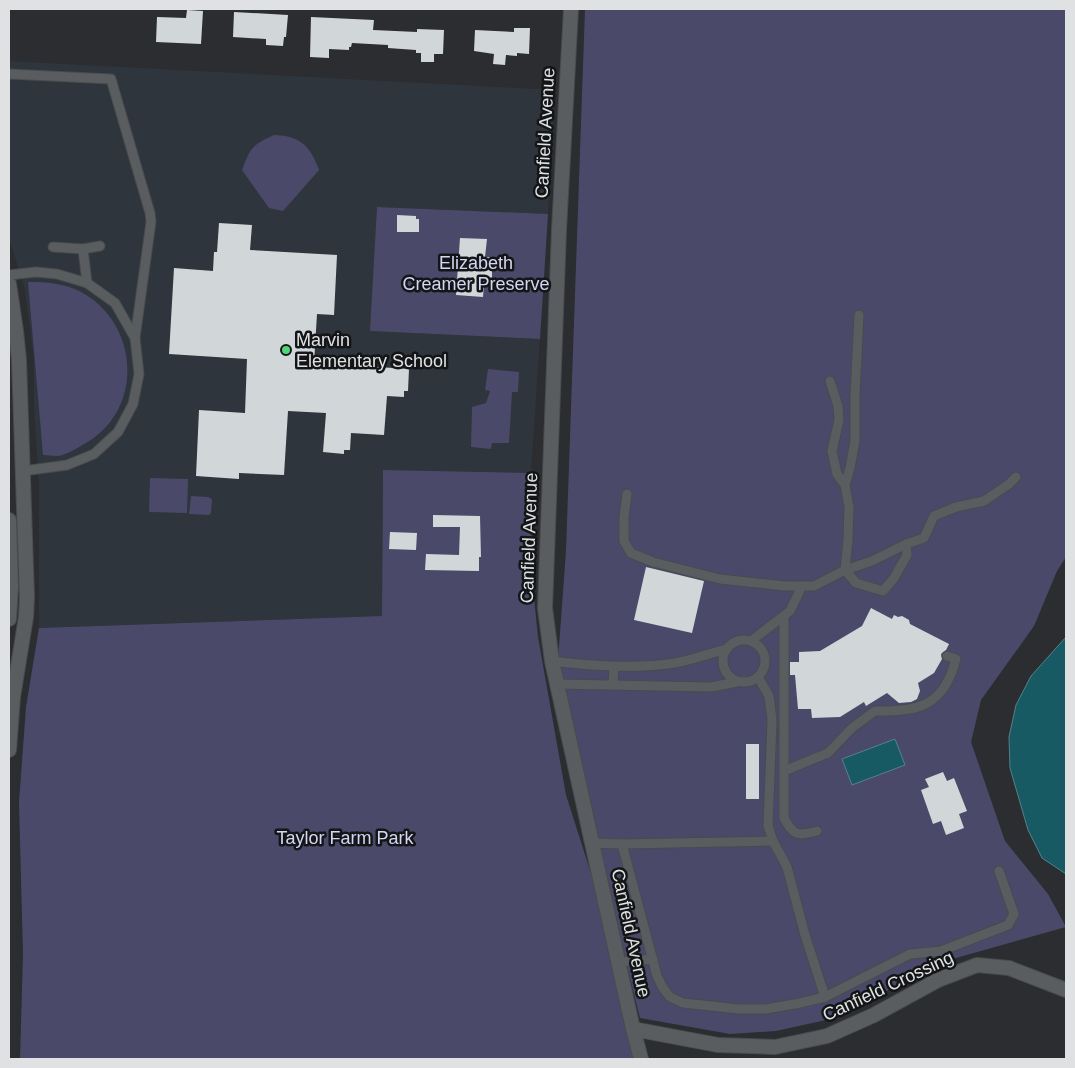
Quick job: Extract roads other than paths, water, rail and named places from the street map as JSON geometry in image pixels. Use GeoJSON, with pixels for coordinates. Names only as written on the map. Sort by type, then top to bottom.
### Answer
{"type":"FeatureCollection","features":[{"type":"Feature","properties":{"kind":"street","name":"Canfield Avenue"},"geometry":{"type":"LineString","coordinates":[[571,9],[559,230],[545,608],[552,661],[641,1059]]}},
{"type":"Feature","properties":{"kind":"street"},"geometry":{"type":"LineString","coordinates":[[9,284],[16,331],[27,597],[26,617],[13,697],[9,750]]}},
{"type":"Feature","properties":{"kind":"street"},"geometry":{"type":"LineString","coordinates":[[9,520],[11,587],[9,619]]}},
{"type":"Feature","properties":{"kind":"street","name":"Canfield Crossing"},"geometry":{"type":"LineString","coordinates":[[633,1029],[718,1045],[775,1046],[827,1036],[874,1015],[938,980],[977,965],[1009,968],[1066,990]]}},
{"type":"Feature","properties":{"kind":"lane"},"geometry":{"type":"LineString","coordinates":[[9,74],[111,79],[150,212],[151,222],[135,338],[139,374],[133,404],[118,432],[94,454],[66,465],[23,471]]}},
{"type":"Feature","properties":{"kind":"lane"},"geometry":{"type":"LineString","coordinates":[[53,247],[84,249],[100,246]]}},
{"type":"Feature","properties":{"kind":"lane"},"geometry":{"type":"LineString","coordinates":[[84,249],[87,283]]}},
{"type":"Feature","properties":{"kind":"lane"},"geometry":{"type":"LineString","coordinates":[[9,275],[36,272],[57,274],[87,283],[115,303],[135,338]]}},
{"type":"Feature","properties":{"kind":"lane"},"geometry":{"type":"LineString","coordinates":[[845,485],[855,441],[859,316]]}},
{"type":"Feature","properties":{"kind":"lane"},"geometry":{"type":"LineString","coordinates":[[830,381],[838,406],[839,420],[832,451],[837,474],[845,485],[849,507],[848,540],[844,570]]}},
{"type":"Feature","properties":{"kind":"lane"},"geometry":{"type":"LineString","coordinates":[[627,494],[624,517],[624,541],[631,553],[653,562],[720,579],[784,586],[814,586],[844,570],[872,561],[906,544],[924,538],[934,516],[956,507],[984,501],[1010,484],[1016,477]]}},
{"type":"Feature","properties":{"kind":"lane"},"geometry":{"type":"LineString","coordinates":[[844,570],[856,583],[883,591],[894,578],[907,555],[906,544]]}},
{"type":"Feature","properties":{"kind":"lane"},"geometry":{"type":"LineString","coordinates":[[552,661],[593,666],[652,665],[677,662],[726,649],[738,641],[751,641],[784,616],[790,611],[802,586]]}},
{"type":"Feature","properties":{"kind":"lane"},"geometry":{"type":"LineString","coordinates":[[784,616],[784,818],[791,831],[801,835],[817,831]]}},
{"type":"Feature","properties":{"kind":"lane"},"geometry":{"type":"LineString","coordinates":[[557,684],[711,687],[737,682],[745,683],[758,677],[763,672],[765,665],[765,657],[762,650],[751,641]]}},
{"type":"Feature","properties":{"kind":"lane"},"geometry":{"type":"LineString","coordinates":[[726,649],[722,661],[724,668],[726,674],[737,682]]}},
{"type":"Feature","properties":{"kind":"lane"},"geometry":{"type":"LineString","coordinates":[[784,771],[828,753],[852,728],[875,711],[898,712],[920,708],[941,693],[953,671],[956,659],[947,656]]}},
{"type":"Feature","properties":{"kind":"lane"},"geometry":{"type":"LineString","coordinates":[[613,684],[614,666]]}},
{"type":"Feature","properties":{"kind":"lane"},"geometry":{"type":"LineString","coordinates":[[758,677],[769,696],[772,720],[768,826],[773,840],[788,867],[795,901],[825,997]]}},
{"type":"Feature","properties":{"kind":"lane"},"geometry":{"type":"LineString","coordinates":[[592,842],[622,844],[773,840]]}},
{"type":"Feature","properties":{"kind":"lane"},"geometry":{"type":"LineString","coordinates":[[622,844],[653,959],[663,988],[670,997],[683,1003],[739,1009],[766,1008],[825,997],[910,954],[941,951],[1008,925],[1014,914],[999,871]]}},
{"type":"Feature","properties":{"kind":"lane"},"geometry":{"type":"LineString","coordinates":[[618,962],[653,959]]}},
{"type":"Feature","properties":{"kind":"water"},"geometry":{"type":"Polygon","coordinates":[[[1066,637],[1066,874],[1042,858],[1028,830],[1010,768],[1009,737],[1016,705],[1031,676],[1066,637]]]}},
{"type":"Feature","properties":{"kind":"water"},"geometry":{"type":"Polygon","coordinates":[[[895,739],[905,765],[852,785],[842,759],[895,739]]]}},
{"type":"Feature","properties":{"kind":"place","name":"Marvin Elementary School"},"geometry":{"type":"Point","coordinates":[286,350]}},
{"type":"Feature","properties":{"kind":"park label","name":"Elizabeth Creamer Preserve"},"geometry":{"type":"Point","coordinates":[476,273]}},
{"type":"Feature","properties":{"kind":"park label","name":"Taylor Farm Park"},"geometry":{"type":"Point","coordinates":[345,838]}}]}
